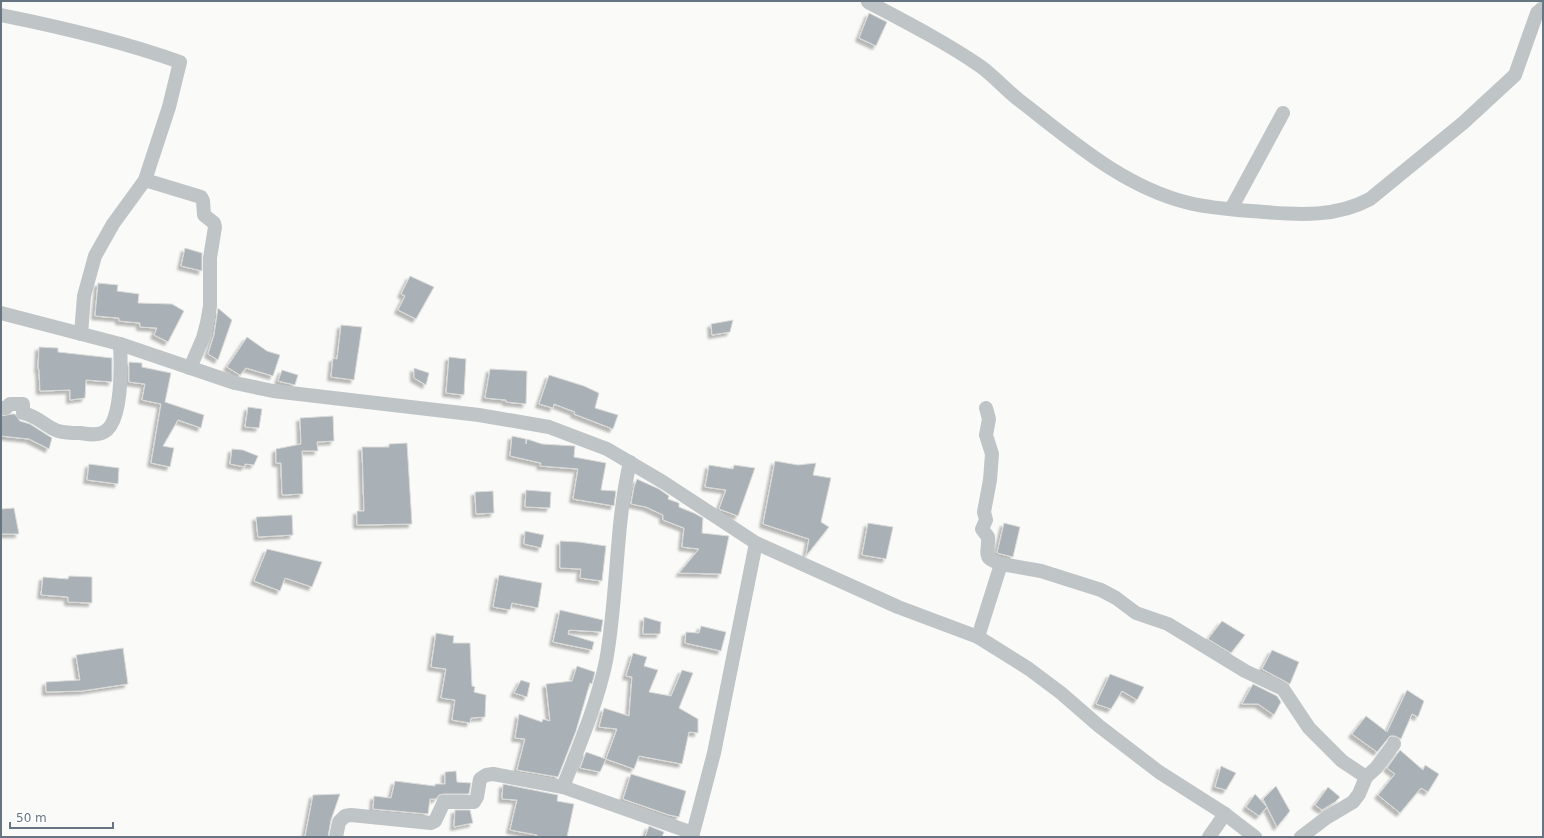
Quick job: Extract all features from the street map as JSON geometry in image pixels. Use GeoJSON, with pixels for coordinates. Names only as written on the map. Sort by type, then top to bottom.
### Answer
{"type":"FeatureCollection","features":[{"type":"Feature","properties":{"kind":"street"},"geometry":{"type":"LineString","coordinates":[[868,2],[943,42],[982,67],[1011,94],[1086,153],[1110,168],[1160,193],[1187,203],[1231,209],[1304,215],[1330,212],[1356,205],[1370,199],[1463,123],[1516,75],[1537,12],[1543,8]]}},
{"type":"Feature","properties":{"kind":"street"},"geometry":{"type":"LineString","coordinates":[[1,14],[78,31],[151,51],[180,62],[168,107],[145,180],[113,224],[95,256],[84,296],[81,334]]}},
{"type":"Feature","properties":{"kind":"street"},"geometry":{"type":"LineString","coordinates":[[1231,209],[1283,113]]}},
{"type":"Feature","properties":{"kind":"street"},"geometry":{"type":"LineString","coordinates":[[145,180],[201,197],[204,215],[214,223],[215,227],[210,258],[210,306],[207,324],[203,338],[190,368]]}},
{"type":"Feature","properties":{"kind":"street"},"geometry":{"type":"LineString","coordinates":[[1,313],[120,344],[235,383],[273,391],[479,415],[553,427],[607,449],[756,542],[898,607],[978,637],[1028,669],[1061,693],[1099,726],[1159,772],[1225,814],[1255,837]]}},
{"type":"Feature","properties":{"kind":"street"},"geometry":{"type":"LineString","coordinates":[[1,408],[6,408],[10,404],[23,404],[23,413],[39,419],[50,428],[60,432],[91,434],[103,433],[109,429],[119,398],[120,344]]}},
{"type":"Feature","properties":{"kind":"street"},"geometry":{"type":"LineString","coordinates":[[986,408],[989,419],[986,435],[992,454],[990,480],[984,512],[986,520],[982,529],[988,538],[987,556],[989,560],[1001,564],[1041,571],[1101,590],[1116,598],[1136,613],[1168,624],[1245,672],[1283,689],[1309,728],[1342,761],[1366,777]]}},
{"type":"Feature","properties":{"kind":"street"},"geometry":{"type":"LineString","coordinates":[[564,788],[591,713],[606,662],[613,610],[619,525],[624,488],[630,462]]}},
{"type":"Feature","properties":{"kind":"street"},"geometry":{"type":"LineString","coordinates":[[336,837],[339,822],[345,816],[351,815],[431,823],[435,821],[444,802],[474,802],[477,797],[480,779],[489,774],[524,779],[564,788],[692,835],[714,753],[756,542]]}},
{"type":"Feature","properties":{"kind":"street"},"geometry":{"type":"LineString","coordinates":[[978,637],[1001,564]]}},
{"type":"Feature","properties":{"kind":"street"},"geometry":{"type":"LineString","coordinates":[[1301,837],[1326,818],[1353,802],[1359,794],[1366,777],[1376,768],[1394,744]]}},
{"type":"Feature","properties":{"kind":"street"},"geometry":{"type":"LineString","coordinates":[[1209,837],[1225,814]]}},
{"type":"Feature","properties":{"kind":"building"},"geometry":{"type":"Polygon","coordinates":[[[869,13],[887,22],[876,46],[859,38],[869,13]]]}},
{"type":"Feature","properties":{"kind":"building"},"geometry":{"type":"Polygon","coordinates":[[[185,248],[202,253],[202,271],[181,266],[185,248]]]}},
{"type":"Feature","properties":{"kind":"building"},"geometry":{"type":"Polygon","coordinates":[[[410,276],[434,287],[416,319],[398,310],[405,296],[401,294],[410,276]]]}},
{"type":"Feature","properties":{"kind":"building"},"geometry":{"type":"Polygon","coordinates":[[[98,283],[118,285],[117,291],[139,294],[138,303],[172,304],[184,311],[168,342],[154,335],[157,328],[140,327],[140,323],[119,321],[119,318],[95,316],[98,283]]]}},
{"type":"Feature","properties":{"kind":"building"},"geometry":{"type":"Polygon","coordinates":[[[218,308],[232,320],[218,360],[208,354],[214,335],[218,308]]]}},
{"type":"Feature","properties":{"kind":"building"},"geometry":{"type":"Polygon","coordinates":[[[733,320],[730,332],[712,335],[711,324],[733,320]]]}},
{"type":"Feature","properties":{"kind":"building"},"geometry":{"type":"Polygon","coordinates":[[[341,325],[362,327],[354,380],[331,377],[333,358],[337,359],[341,325]]]}},
{"type":"Feature","properties":{"kind":"building"},"geometry":{"type":"Polygon","coordinates":[[[247,337],[267,351],[280,355],[273,376],[246,368],[240,375],[227,367],[247,337]]]}},
{"type":"Feature","properties":{"kind":"building"},"geometry":{"type":"Polygon","coordinates":[[[39,347],[58,348],[58,352],[112,358],[112,382],[86,380],[85,398],[70,400],[70,390],[40,391],[38,369],[39,347]]]}},
{"type":"Feature","properties":{"kind":"building"},"geometry":{"type":"Polygon","coordinates":[[[449,357],[466,359],[464,395],[446,393],[449,357]]]}},
{"type":"Feature","properties":{"kind":"building"},"geometry":{"type":"Polygon","coordinates":[[[129,362],[142,363],[142,367],[171,373],[165,402],[204,415],[201,428],[178,420],[163,446],[174,448],[170,467],[151,463],[161,404],[142,400],[145,384],[129,382],[129,362]]]}},
{"type":"Feature","properties":{"kind":"building"},"geometry":{"type":"Polygon","coordinates":[[[414,368],[429,373],[426,385],[414,378],[414,368]]]}},
{"type":"Feature","properties":{"kind":"building"},"geometry":{"type":"Polygon","coordinates":[[[490,369],[527,371],[526,404],[485,398],[490,369]]]}},
{"type":"Feature","properties":{"kind":"building"},"geometry":{"type":"Polygon","coordinates":[[[282,370],[298,375],[295,385],[278,381],[282,370]]]}},
{"type":"Feature","properties":{"kind":"building"},"geometry":{"type":"Polygon","coordinates":[[[549,375],[584,386],[599,393],[595,408],[618,415],[613,429],[574,414],[575,412],[554,404],[553,408],[539,404],[549,375]]]}},
{"type":"Feature","properties":{"kind":"building"},"geometry":{"type":"Polygon","coordinates":[[[248,407],[262,409],[259,428],[245,427],[248,407]]]}},
{"type":"Feature","properties":{"kind":"building"},"geometry":{"type":"Polygon","coordinates":[[[15,414],[20,421],[30,424],[52,438],[49,449],[29,439],[1,436],[1,416],[15,414]]]}},
{"type":"Feature","properties":{"kind":"building"},"geometry":{"type":"Polygon","coordinates":[[[333,416],[334,441],[317,442],[318,451],[302,451],[303,494],[282,495],[281,463],[276,463],[276,449],[301,444],[300,418],[333,416]]]}},
{"type":"Feature","properties":{"kind":"building"},"geometry":{"type":"Polygon","coordinates":[[[512,436],[526,439],[526,444],[527,439],[542,444],[575,446],[574,457],[606,463],[601,490],[616,491],[614,506],[573,499],[578,469],[540,466],[541,463],[510,456],[512,436]]]}},
{"type":"Feature","properties":{"kind":"building"},"geometry":{"type":"Polygon","coordinates":[[[407,443],[412,524],[357,525],[357,511],[364,511],[362,447],[389,447],[389,444],[407,443]]]}},
{"type":"Feature","properties":{"kind":"building"},"geometry":{"type":"Polygon","coordinates":[[[232,449],[243,450],[258,456],[254,465],[245,464],[245,467],[230,464],[232,449]]]}},
{"type":"Feature","properties":{"kind":"building"},"geometry":{"type":"Polygon","coordinates":[[[775,461],[798,465],[816,463],[813,475],[831,478],[821,522],[829,527],[806,556],[809,539],[763,524],[775,461]]]}},
{"type":"Feature","properties":{"kind":"building"},"geometry":{"type":"Polygon","coordinates":[[[89,464],[119,468],[118,484],[87,480],[89,464]]]}},
{"type":"Feature","properties":{"kind":"building"},"geometry":{"type":"Polygon","coordinates":[[[709,465],[733,469],[734,465],[755,468],[738,516],[719,509],[726,490],[705,487],[709,465]]]}},
{"type":"Feature","properties":{"kind":"building"},"geometry":{"type":"Polygon","coordinates":[[[637,479],[659,489],[669,496],[668,499],[679,503],[679,507],[703,518],[702,533],[729,536],[721,574],[679,573],[699,549],[682,547],[684,528],[663,520],[663,515],[646,507],[631,504],[637,479]]]}},
{"type":"Feature","properties":{"kind":"building"},"geometry":{"type":"Polygon","coordinates":[[[526,490],[551,492],[550,508],[525,507],[526,490]]]}},
{"type":"Feature","properties":{"kind":"building"},"geometry":{"type":"Polygon","coordinates":[[[493,491],[494,513],[476,514],[475,492],[493,491]]]}},
{"type":"Feature","properties":{"kind":"building"},"geometry":{"type":"Polygon","coordinates":[[[14,508],[19,534],[1,534],[1,509],[14,508]]]}},
{"type":"Feature","properties":{"kind":"building"},"geometry":{"type":"Polygon","coordinates":[[[292,515],[293,535],[258,537],[256,517],[292,515]]]}},
{"type":"Feature","properties":{"kind":"building"},"geometry":{"type":"Polygon","coordinates":[[[868,523],[893,527],[886,559],[862,555],[868,523]]]}},
{"type":"Feature","properties":{"kind":"building"},"geometry":{"type":"Polygon","coordinates":[[[1004,523],[1020,527],[1013,557],[997,553],[1004,523]]]}},
{"type":"Feature","properties":{"kind":"building"},"geometry":{"type":"Polygon","coordinates":[[[525,531],[544,535],[541,548],[524,544],[525,531]]]}},
{"type":"Feature","properties":{"kind":"building"},"geometry":{"type":"Polygon","coordinates":[[[560,541],[606,546],[602,581],[580,578],[581,569],[560,568],[560,541]]]}},
{"type":"Feature","properties":{"kind":"building"},"geometry":{"type":"Polygon","coordinates":[[[267,549],[322,562],[312,587],[285,578],[280,591],[254,581],[267,549]]]}},
{"type":"Feature","properties":{"kind":"building"},"geometry":{"type":"Polygon","coordinates":[[[499,575],[542,583],[538,608],[512,603],[510,610],[493,607],[499,575]]]}},
{"type":"Feature","properties":{"kind":"building"},"geometry":{"type":"Polygon","coordinates":[[[69,576],[92,577],[92,603],[68,602],[68,597],[41,595],[43,577],[68,579],[69,576]]]}},
{"type":"Feature","properties":{"kind":"building"},"geometry":{"type":"Polygon","coordinates":[[[560,610],[603,620],[601,632],[569,630],[568,634],[594,642],[592,650],[553,642],[560,610]]]}},
{"type":"Feature","properties":{"kind":"building"},"geometry":{"type":"Polygon","coordinates":[[[644,617],[661,622],[660,634],[643,634],[644,617]]]}},
{"type":"Feature","properties":{"kind":"building"},"geometry":{"type":"Polygon","coordinates":[[[1222,621],[1245,635],[1231,653],[1208,639],[1222,621]]]}},
{"type":"Feature","properties":{"kind":"building"},"geometry":{"type":"Polygon","coordinates":[[[701,626],[726,632],[721,651],[685,643],[686,632],[699,633],[701,626]]]}},
{"type":"Feature","properties":{"kind":"building"},"geometry":{"type":"Polygon","coordinates":[[[436,633],[454,636],[453,643],[470,643],[472,686],[475,687],[474,692],[486,695],[485,717],[471,718],[470,723],[452,720],[455,700],[441,698],[446,669],[431,667],[436,633]]]}},
{"type":"Feature","properties":{"kind":"building"},"geometry":{"type":"Polygon","coordinates":[[[123,648],[128,684],[82,691],[46,692],[46,682],[80,680],[76,655],[123,648]]]}},
{"type":"Feature","properties":{"kind":"building"},"geometry":{"type":"Polygon","coordinates":[[[1272,650],[1299,662],[1290,684],[1262,669],[1272,650]]]}},
{"type":"Feature","properties":{"kind":"building"},"geometry":{"type":"Polygon","coordinates":[[[633,653],[647,657],[644,666],[658,670],[649,692],[671,696],[682,670],[693,673],[679,708],[698,719],[698,733],[689,732],[682,764],[639,756],[634,769],[606,759],[617,729],[599,727],[604,708],[629,716],[632,677],[626,676],[633,653]]]}},
{"type":"Feature","properties":{"kind":"building"},"geometry":{"type":"Polygon","coordinates":[[[577,666],[595,672],[592,684],[590,683],[576,731],[558,777],[517,770],[525,739],[515,738],[519,714],[542,722],[543,719],[550,721],[546,684],[572,681],[577,666]]]}},
{"type":"Feature","properties":{"kind":"building"},"geometry":{"type":"Polygon","coordinates":[[[1110,674],[1144,687],[1137,700],[1122,691],[1111,709],[1096,704],[1110,674]]]}},
{"type":"Feature","properties":{"kind":"building"},"geometry":{"type":"Polygon","coordinates":[[[521,680],[530,683],[527,697],[514,693],[521,680]]]}},
{"type":"Feature","properties":{"kind":"building"},"geometry":{"type":"Polygon","coordinates":[[[1253,684],[1277,696],[1281,702],[1274,715],[1258,704],[1242,704],[1253,684]]]}},
{"type":"Feature","properties":{"kind":"building"},"geometry":{"type":"Polygon","coordinates":[[[1407,690],[1424,701],[1418,717],[1412,714],[1401,739],[1395,736],[1390,736],[1377,752],[1352,734],[1366,716],[1387,732],[1407,690]]]}},
{"type":"Feature","properties":{"kind":"building"},"geometry":{"type":"Polygon","coordinates":[[[1400,750],[1423,770],[1425,765],[1439,774],[1428,792],[1421,788],[1400,813],[1378,795],[1395,774],[1387,768],[1400,750]]]}},
{"type":"Feature","properties":{"kind":"building"},"geometry":{"type":"Polygon","coordinates":[[[586,752],[606,759],[600,772],[580,768],[586,752]]]}},
{"type":"Feature","properties":{"kind":"building"},"geometry":{"type":"Polygon","coordinates":[[[1221,766],[1236,773],[1226,790],[1215,787],[1221,766]]]}},
{"type":"Feature","properties":{"kind":"building"},"geometry":{"type":"Polygon","coordinates":[[[456,771],[457,782],[471,783],[469,794],[444,794],[439,795],[436,799],[430,799],[428,814],[373,809],[374,796],[391,798],[395,781],[435,786],[435,784],[445,784],[445,772],[456,771]]]}},
{"type":"Feature","properties":{"kind":"building"},"geometry":{"type":"Polygon","coordinates":[[[631,774],[686,791],[679,817],[623,799],[631,774]]]}},
{"type":"Feature","properties":{"kind":"building"},"geometry":{"type":"Polygon","coordinates":[[[503,784],[558,795],[557,801],[574,804],[567,837],[537,837],[537,835],[510,830],[517,800],[502,799],[503,784]]]}},
{"type":"Feature","properties":{"kind":"building"},"geometry":{"type":"Polygon","coordinates":[[[1276,786],[1290,811],[1277,827],[1263,799],[1276,786]]]}},
{"type":"Feature","properties":{"kind":"building"},"geometry":{"type":"Polygon","coordinates":[[[1328,787],[1340,797],[1322,810],[1315,805],[1328,787]]]}},
{"type":"Feature","properties":{"kind":"building"},"geometry":{"type":"Polygon","coordinates":[[[340,794],[331,820],[328,837],[305,837],[313,795],[340,794]]]}},
{"type":"Feature","properties":{"kind":"building"},"geometry":{"type":"Polygon","coordinates":[[[1255,794],[1267,807],[1259,816],[1246,807],[1255,794]]]}},
{"type":"Feature","properties":{"kind":"building"},"geometry":{"type":"Polygon","coordinates":[[[455,810],[470,810],[473,823],[454,827],[455,810]]]}},
{"type":"Feature","properties":{"kind":"building"},"geometry":{"type":"Polygon","coordinates":[[[649,826],[664,832],[662,837],[645,837],[649,826]]]}}]}
